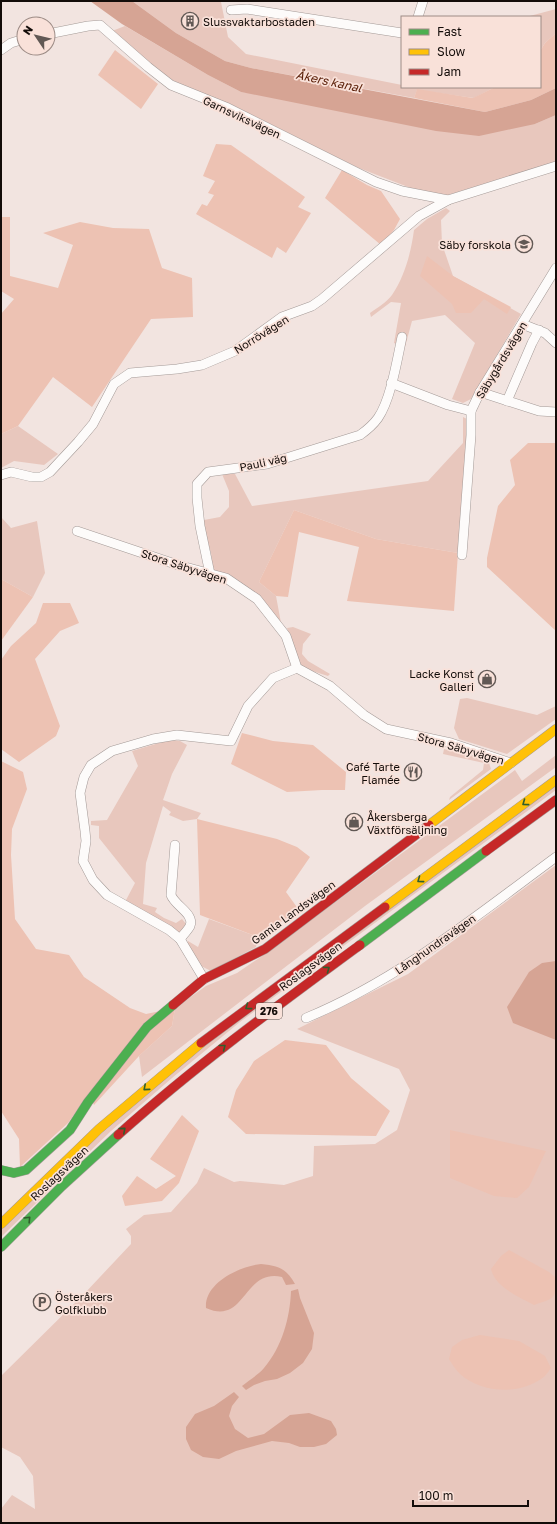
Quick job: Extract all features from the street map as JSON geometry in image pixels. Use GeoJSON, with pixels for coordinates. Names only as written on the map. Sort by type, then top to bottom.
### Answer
{"type":"FeatureCollection","features":[{"type":"Feature","properties":{"kind":"main road","name":"Gamla Landsvägen"},"geometry":{"type":"LineString","coordinates":[[5,1172],[20,1173],[26,1170],[70,1130],[88,1102],[147,1027],[204,979],[265,949],[556,729]]}},
{"type":"Feature","properties":{"kind":"main road","name":"Roslagsvägen"},"geometry":{"type":"LineString","coordinates":[[1,1224],[99,1129],[195,1047],[556,780]]}},
{"type":"Feature","properties":{"kind":"main road","name":"Roslagsvägen"},"geometry":{"type":"LineString","coordinates":[[1,1247],[35,1211],[90,1159],[167,1092],[209,1058],[252,1024],[556,800]]}},
{"type":"Feature","properties":{"kind":"street"},"geometry":{"type":"LineString","coordinates":[[418,16],[423,1]]}},
{"type":"Feature","properties":{"kind":"street"},"geometry":{"type":"LineString","coordinates":[[231,10],[247,9],[401,32]]}},
{"type":"Feature","properties":{"kind":"street","name":"Garnsviksvägen"},"geometry":{"type":"LineString","coordinates":[[56,32],[100,25],[171,85],[228,108],[376,182],[402,190],[448,200]]}},
{"type":"Feature","properties":{"kind":"street"},"geometry":{"type":"LineString","coordinates":[[1,50],[16,41]]}},
{"type":"Feature","properties":{"kind":"street","name":"Norrövägen"},"geometry":{"type":"LineString","coordinates":[[1,475],[11,472],[32,477],[41,477],[50,472],[87,432],[93,424],[114,384],[122,377],[130,373],[177,369],[202,365],[236,351],[282,317],[312,306],[322,299],[419,216],[448,200],[556,166]]}},
{"type":"Feature","properties":{"kind":"street","name":"Säbygårdsvägen"},"geometry":{"type":"LineString","coordinates":[[462,554],[471,435],[471,411],[480,392],[556,268]]}},
{"type":"Feature","properties":{"kind":"street"},"geometry":{"type":"LineString","coordinates":[[522,324],[545,333],[556,343]]}},
{"type":"Feature","properties":{"kind":"street"},"geometry":{"type":"LineString","coordinates":[[507,401],[539,330]]}},
{"type":"Feature","properties":{"kind":"street","name":"Pauli väg"},"geometry":{"type":"LineString","coordinates":[[210,574],[200,526],[197,498],[197,484],[200,479],[208,472],[267,464],[360,435],[371,426],[382,412],[391,383],[402,337]]}},
{"type":"Feature","properties":{"kind":"street"},"geometry":{"type":"LineString","coordinates":[[391,383],[448,405],[471,411]]}},
{"type":"Feature","properties":{"kind":"street"},"geometry":{"type":"LineString","coordinates":[[480,392],[539,411],[556,412]]}},
{"type":"Feature","properties":{"kind":"street","name":"Stora Säbyvägen"},"geometry":{"type":"LineString","coordinates":[[77,531],[178,565],[226,578],[257,599],[286,636],[297,668],[330,686],[364,715],[386,729],[451,743],[511,762]]}},
{"type":"Feature","properties":{"kind":"street"},"geometry":{"type":"LineString","coordinates":[[204,979],[180,939],[169,930],[107,895],[93,880],[83,861],[86,841],[80,793],[84,777],[91,764],[112,751],[153,739],[177,735],[231,741],[272,678],[297,668]]}},
{"type":"Feature","properties":{"kind":"street"},"geometry":{"type":"LineString","coordinates":[[175,845],[171,895],[173,901],[186,912],[190,921],[190,926],[180,939]]}},
{"type":"Feature","properties":{"kind":"street","name":"Långhundravägen"},"geometry":{"type":"LineString","coordinates":[[306,1018],[351,998],[388,977],[453,933],[556,857]]}},
{"type":"Feature","properties":{"kind":"shaded area"},"geometry":{"type":"Polygon","coordinates":[[[90,1],[132,1],[176,33],[225,61],[251,68],[485,112],[531,100],[556,88],[556,115],[535,124],[479,136],[436,131],[241,92],[208,75],[122,24],[90,1]]]}},
{"type":"Feature","properties":{"kind":"shaded area"},"geometry":{"type":"Polygon","coordinates":[[[132,1],[221,2],[228,37],[246,54],[401,85],[401,88],[493,88],[474,98],[417,90],[414,98],[251,68],[225,61],[176,33],[132,1]]]}},
{"type":"Feature","properties":{"kind":"shaded area"},"geometry":{"type":"Polygon","coordinates":[[[556,9],[556,33],[545,43],[541,49],[541,16],[530,16],[556,9]]]}},
{"type":"Feature","properties":{"kind":"shaded area"},"geometry":{"type":"Polygon","coordinates":[[[125,26],[208,75],[241,92],[535,124],[556,115],[556,162],[448,195],[421,192],[359,168],[172,80],[140,57],[112,31],[125,26]]]}},
{"type":"Feature","properties":{"kind":"shaded area"},"geometry":{"type":"Polygon","coordinates":[[[556,33],[556,88],[531,100],[485,112],[414,98],[417,89],[473,98],[493,88],[541,88],[541,49],[545,43],[556,33]]]}},
{"type":"Feature","properties":{"kind":"shaded area"},"geometry":{"type":"Polygon","coordinates":[[[115,50],[158,84],[141,109],[98,75],[115,50]]]}},
{"type":"Feature","properties":{"kind":"shaded area"},"geometry":{"type":"Polygon","coordinates":[[[216,144],[231,145],[305,197],[298,207],[311,213],[286,253],[277,247],[272,258],[196,214],[202,204],[207,206],[214,195],[208,193],[215,181],[203,176],[216,144]]]}},
{"type":"Feature","properties":{"kind":"shaded area"},"geometry":{"type":"Polygon","coordinates":[[[342,170],[367,185],[381,191],[400,219],[394,230],[381,245],[325,198],[342,170]]]}},
{"type":"Feature","properties":{"kind":"shaded area"},"geometry":{"type":"Polygon","coordinates":[[[446,208],[450,211],[441,220],[442,244],[453,276],[521,314],[471,399],[463,403],[452,399],[475,343],[445,315],[412,321],[405,347],[394,343],[401,303],[391,302],[371,317],[370,313],[382,305],[397,288],[407,264],[414,230],[427,219],[446,208]]]}},
{"type":"Feature","properties":{"kind":"shaded area"},"geometry":{"type":"Polygon","coordinates":[[[1,217],[10,217],[10,276],[58,288],[73,245],[43,233],[80,222],[113,228],[149,229],[162,268],[192,278],[193,317],[151,319],[92,407],[53,377],[18,426],[1,434],[1,314],[14,299],[1,291],[1,217]]]}},
{"type":"Feature","properties":{"kind":"shaded area"},"geometry":{"type":"Polygon","coordinates":[[[427,256],[453,276],[511,307],[507,314],[484,299],[471,313],[456,313],[452,304],[420,276],[427,256]]]}},
{"type":"Feature","properties":{"kind":"shaded area"},"geometry":{"type":"Polygon","coordinates":[[[463,417],[469,420],[458,553],[376,539],[294,510],[259,582],[276,596],[281,623],[234,580],[213,570],[211,553],[203,527],[204,520],[220,517],[229,507],[229,491],[222,474],[235,474],[252,506],[428,481],[463,443],[463,417]]]}},
{"type":"Feature","properties":{"kind":"shaded area"},"geometry":{"type":"Polygon","coordinates":[[[18,426],[58,454],[44,465],[14,461],[1,468],[1,434],[18,426]]]}},
{"type":"Feature","properties":{"kind":"shaded area"},"geometry":{"type":"Polygon","coordinates":[[[528,443],[556,443],[556,631],[487,567],[487,558],[498,506],[515,485],[510,460],[528,443]]]}},
{"type":"Feature","properties":{"kind":"shaded area"},"geometry":{"type":"Polygon","coordinates":[[[294,510],[376,539],[458,553],[454,611],[347,601],[359,547],[299,532],[288,597],[276,596],[259,582],[294,510]]]}},
{"type":"Feature","properties":{"kind":"shaded area"},"geometry":{"type":"Polygon","coordinates":[[[1,517],[11,528],[37,521],[45,573],[33,597],[1,579],[1,517]]]}},
{"type":"Feature","properties":{"kind":"shaded area"},"geometry":{"type":"Polygon","coordinates":[[[1,579],[33,597],[1,641],[1,579]]]}},
{"type":"Feature","properties":{"kind":"shaded area"},"geometry":{"type":"Polygon","coordinates":[[[43,603],[70,603],[79,623],[60,631],[35,659],[60,726],[56,736],[19,762],[1,749],[1,660],[11,646],[36,623],[43,603]]]}},
{"type":"Feature","properties":{"kind":"shaded area"},"geometry":{"type":"Polygon","coordinates":[[[293,627],[311,634],[303,644],[302,654],[308,661],[330,674],[328,676],[306,669],[299,664],[287,628],[293,627]]]}},
{"type":"Feature","properties":{"kind":"shaded area"},"geometry":{"type":"Polygon","coordinates":[[[467,698],[537,715],[556,706],[556,719],[507,754],[459,739],[454,728],[460,699],[467,698]]]}},
{"type":"Feature","properties":{"kind":"shaded area"},"geometry":{"type":"Polygon","coordinates":[[[242,733],[273,741],[313,745],[346,772],[345,790],[287,792],[231,764],[242,733]]]}},
{"type":"Feature","properties":{"kind":"shaded area"},"geometry":{"type":"Polygon","coordinates":[[[169,740],[180,741],[187,745],[172,774],[163,800],[201,813],[197,819],[183,821],[169,815],[171,812],[163,806],[146,863],[143,904],[157,908],[155,912],[176,923],[182,919],[186,924],[180,935],[125,902],[135,883],[99,838],[99,826],[91,825],[91,821],[107,820],[138,766],[132,751],[169,740]]]}},
{"type":"Feature","properties":{"kind":"shaded area"},"geometry":{"type":"Polygon","coordinates":[[[444,749],[488,760],[491,769],[449,800],[450,797],[483,770],[484,763],[443,754],[444,749]]]}},
{"type":"Feature","properties":{"kind":"shaded area"},"geometry":{"type":"Polygon","coordinates":[[[556,755],[556,767],[365,906],[142,1077],[139,1056],[172,1026],[175,1008],[206,986],[237,973],[262,956],[515,770],[522,781],[556,755]]]}},
{"type":"Feature","properties":{"kind":"shaded area"},"geometry":{"type":"Polygon","coordinates":[[[1,761],[23,772],[27,789],[12,829],[11,855],[15,919],[36,949],[69,955],[84,977],[130,1008],[146,1014],[175,1008],[172,1026],[139,1056],[94,1105],[89,1093],[68,1123],[20,1167],[19,1139],[1,1111],[1,761]]]}},
{"type":"Feature","properties":{"kind":"shaded area"},"geometry":{"type":"Polygon","coordinates":[[[556,785],[556,790],[240,1022],[111,1131],[1,1237],[1,1230],[86,1147],[196,1052],[556,785]]]}},
{"type":"Feature","properties":{"kind":"shaded area"},"geometry":{"type":"Polygon","coordinates":[[[197,819],[277,839],[297,847],[310,857],[286,892],[299,910],[258,937],[200,915],[197,819]]]}},
{"type":"Feature","properties":{"kind":"shaded area","name":"Österåkers Golfklubb"},"geometry":{"type":"Polygon","coordinates":[[[556,865],[556,1523],[1,1523],[1,1509],[12,1495],[35,1509],[33,1476],[20,1457],[1,1447],[1,1376],[84,1294],[131,1244],[131,1236],[126,1229],[144,1215],[171,1212],[197,1183],[204,1168],[234,1182],[240,1181],[284,1185],[313,1176],[314,1146],[375,1144],[397,1130],[410,1090],[399,1069],[297,1029],[408,974],[556,865]]]}},
{"type":"Feature","properties":{"kind":"shaded area"},"geometry":{"type":"Polygon","coordinates":[[[209,919],[258,937],[256,947],[211,971],[201,966],[187,944],[188,941],[198,947],[209,919]]]}},
{"type":"Feature","properties":{"kind":"shaded area"},"geometry":{"type":"Polygon","coordinates":[[[556,961],[556,1040],[513,1023],[507,1007],[529,972],[542,963],[556,961]]]}},
{"type":"Feature","properties":{"kind":"shaded area"},"geometry":{"type":"Polygon","coordinates":[[[285,1040],[326,1045],[351,1078],[390,1111],[376,1136],[246,1134],[228,1117],[236,1090],[254,1061],[285,1040]]]}},
{"type":"Feature","properties":{"kind":"shaded area"},"geometry":{"type":"Polygon","coordinates":[[[182,1115],[199,1131],[179,1183],[162,1201],[125,1206],[122,1196],[137,1176],[156,1189],[176,1176],[150,1159],[182,1115]]]}},
{"type":"Feature","properties":{"kind":"shaded area"},"geometry":{"type":"Polygon","coordinates":[[[450,1130],[546,1151],[529,1187],[517,1198],[494,1196],[450,1178],[450,1130]]]}},
{"type":"Feature","properties":{"kind":"shaded area"},"geometry":{"type":"Polygon","coordinates":[[[509,1250],[549,1272],[556,1278],[555,1291],[550,1299],[534,1305],[508,1291],[497,1281],[491,1269],[501,1256],[509,1250]]]}},
{"type":"Feature","properties":{"kind":"shaded area"},"geometry":{"type":"Polygon","coordinates":[[[261,1264],[277,1267],[285,1271],[295,1284],[286,1285],[282,1277],[269,1276],[259,1281],[237,1304],[229,1309],[219,1311],[206,1308],[207,1299],[211,1291],[225,1277],[243,1268],[261,1264]]]}},
{"type":"Feature","properties":{"kind":"shaded area"},"geometry":{"type":"Polygon","coordinates":[[[298,1289],[314,1333],[312,1349],[303,1363],[290,1373],[277,1379],[254,1385],[246,1390],[242,1386],[262,1371],[276,1351],[287,1322],[291,1291],[298,1289]]]}},
{"type":"Feature","properties":{"kind":"shaded area"},"geometry":{"type":"Polygon","coordinates":[[[480,1335],[519,1341],[545,1356],[551,1368],[542,1378],[522,1388],[500,1390],[478,1385],[460,1374],[449,1359],[452,1347],[462,1340],[480,1335]]]}},
{"type":"Feature","properties":{"kind":"shaded area"},"geometry":{"type":"Polygon","coordinates":[[[234,1392],[239,1397],[232,1406],[229,1416],[235,1429],[248,1438],[264,1434],[290,1415],[309,1413],[331,1421],[336,1429],[337,1435],[326,1444],[314,1447],[300,1447],[289,1443],[272,1441],[236,1451],[219,1459],[203,1457],[191,1450],[186,1439],[186,1427],[195,1414],[214,1406],[234,1392]]]}},
{"type":"Feature","properties":{"kind":"traffic: fast"},"geometry":{"type":"LineString","coordinates":[[360,945],[486,851]]}},
{"type":"Feature","properties":{"kind":"traffic: fast"},"geometry":{"type":"LineString","coordinates":[[1,1170],[14,1173],[26,1170],[70,1130],[88,1102],[147,1027],[173,1005]]}},
{"type":"Feature","properties":{"kind":"traffic: fast"},"geometry":{"type":"LineString","coordinates":[[1,1247],[61,1187],[118,1135]]}},
{"type":"Feature","properties":{"kind":"traffic: slow"},"geometry":{"type":"LineString","coordinates":[[429,825],[556,729]]}},
{"type":"Feature","properties":{"kind":"traffic: slow"},"geometry":{"type":"LineString","coordinates":[[385,907],[556,780]]}},
{"type":"Feature","properties":{"kind":"traffic: slow"},"geometry":{"type":"LineString","coordinates":[[1,1224],[99,1129],[201,1043]]}},
{"type":"Feature","properties":{"kind":"traffic: jam"},"geometry":{"type":"LineString","coordinates":[[486,851],[556,800]]}},
{"type":"Feature","properties":{"kind":"traffic: jam"},"geometry":{"type":"LineString","coordinates":[[173,1005],[204,979],[265,949],[429,825]]}},
{"type":"Feature","properties":{"kind":"traffic: jam"},"geometry":{"type":"LineString","coordinates":[[201,1043],[385,907]]}},
{"type":"Feature","properties":{"kind":"traffic: jam"},"geometry":{"type":"LineString","coordinates":[[118,1135],[207,1061],[267,1014],[360,945]]}},
{"type":"Feature","properties":{"kind":"place","name":"Slussvaktarbostaden"},"geometry":{"type":"Point","coordinates":[190,21]}},
{"type":"Feature","properties":{"kind":"place","name":"Säby forskola"},"geometry":{"type":"Point","coordinates":[524,244]}},
{"type":"Feature","properties":{"kind":"place","name":"Lacke Konst Galleri"},"geometry":{"type":"Point","coordinates":[487,679]}},
{"type":"Feature","properties":{"kind":"place","name":"Café Tarte Flamée"},"geometry":{"type":"Point","coordinates":[413,772]}},
{"type":"Feature","properties":{"kind":"place","name":"Åkersberga Växtförsäljning"},"geometry":{"type":"Point","coordinates":[354,822]}},
{"type":"Feature","properties":{"kind":"place","name":"Österåkers Golfklubb"},"geometry":{"type":"Point","coordinates":[42,1302]}},
{"type":"Feature","properties":{"kind":"water label","name":"Åkers kanal"},"geometry":{"type":"Point","coordinates":[329,81]}}]}
